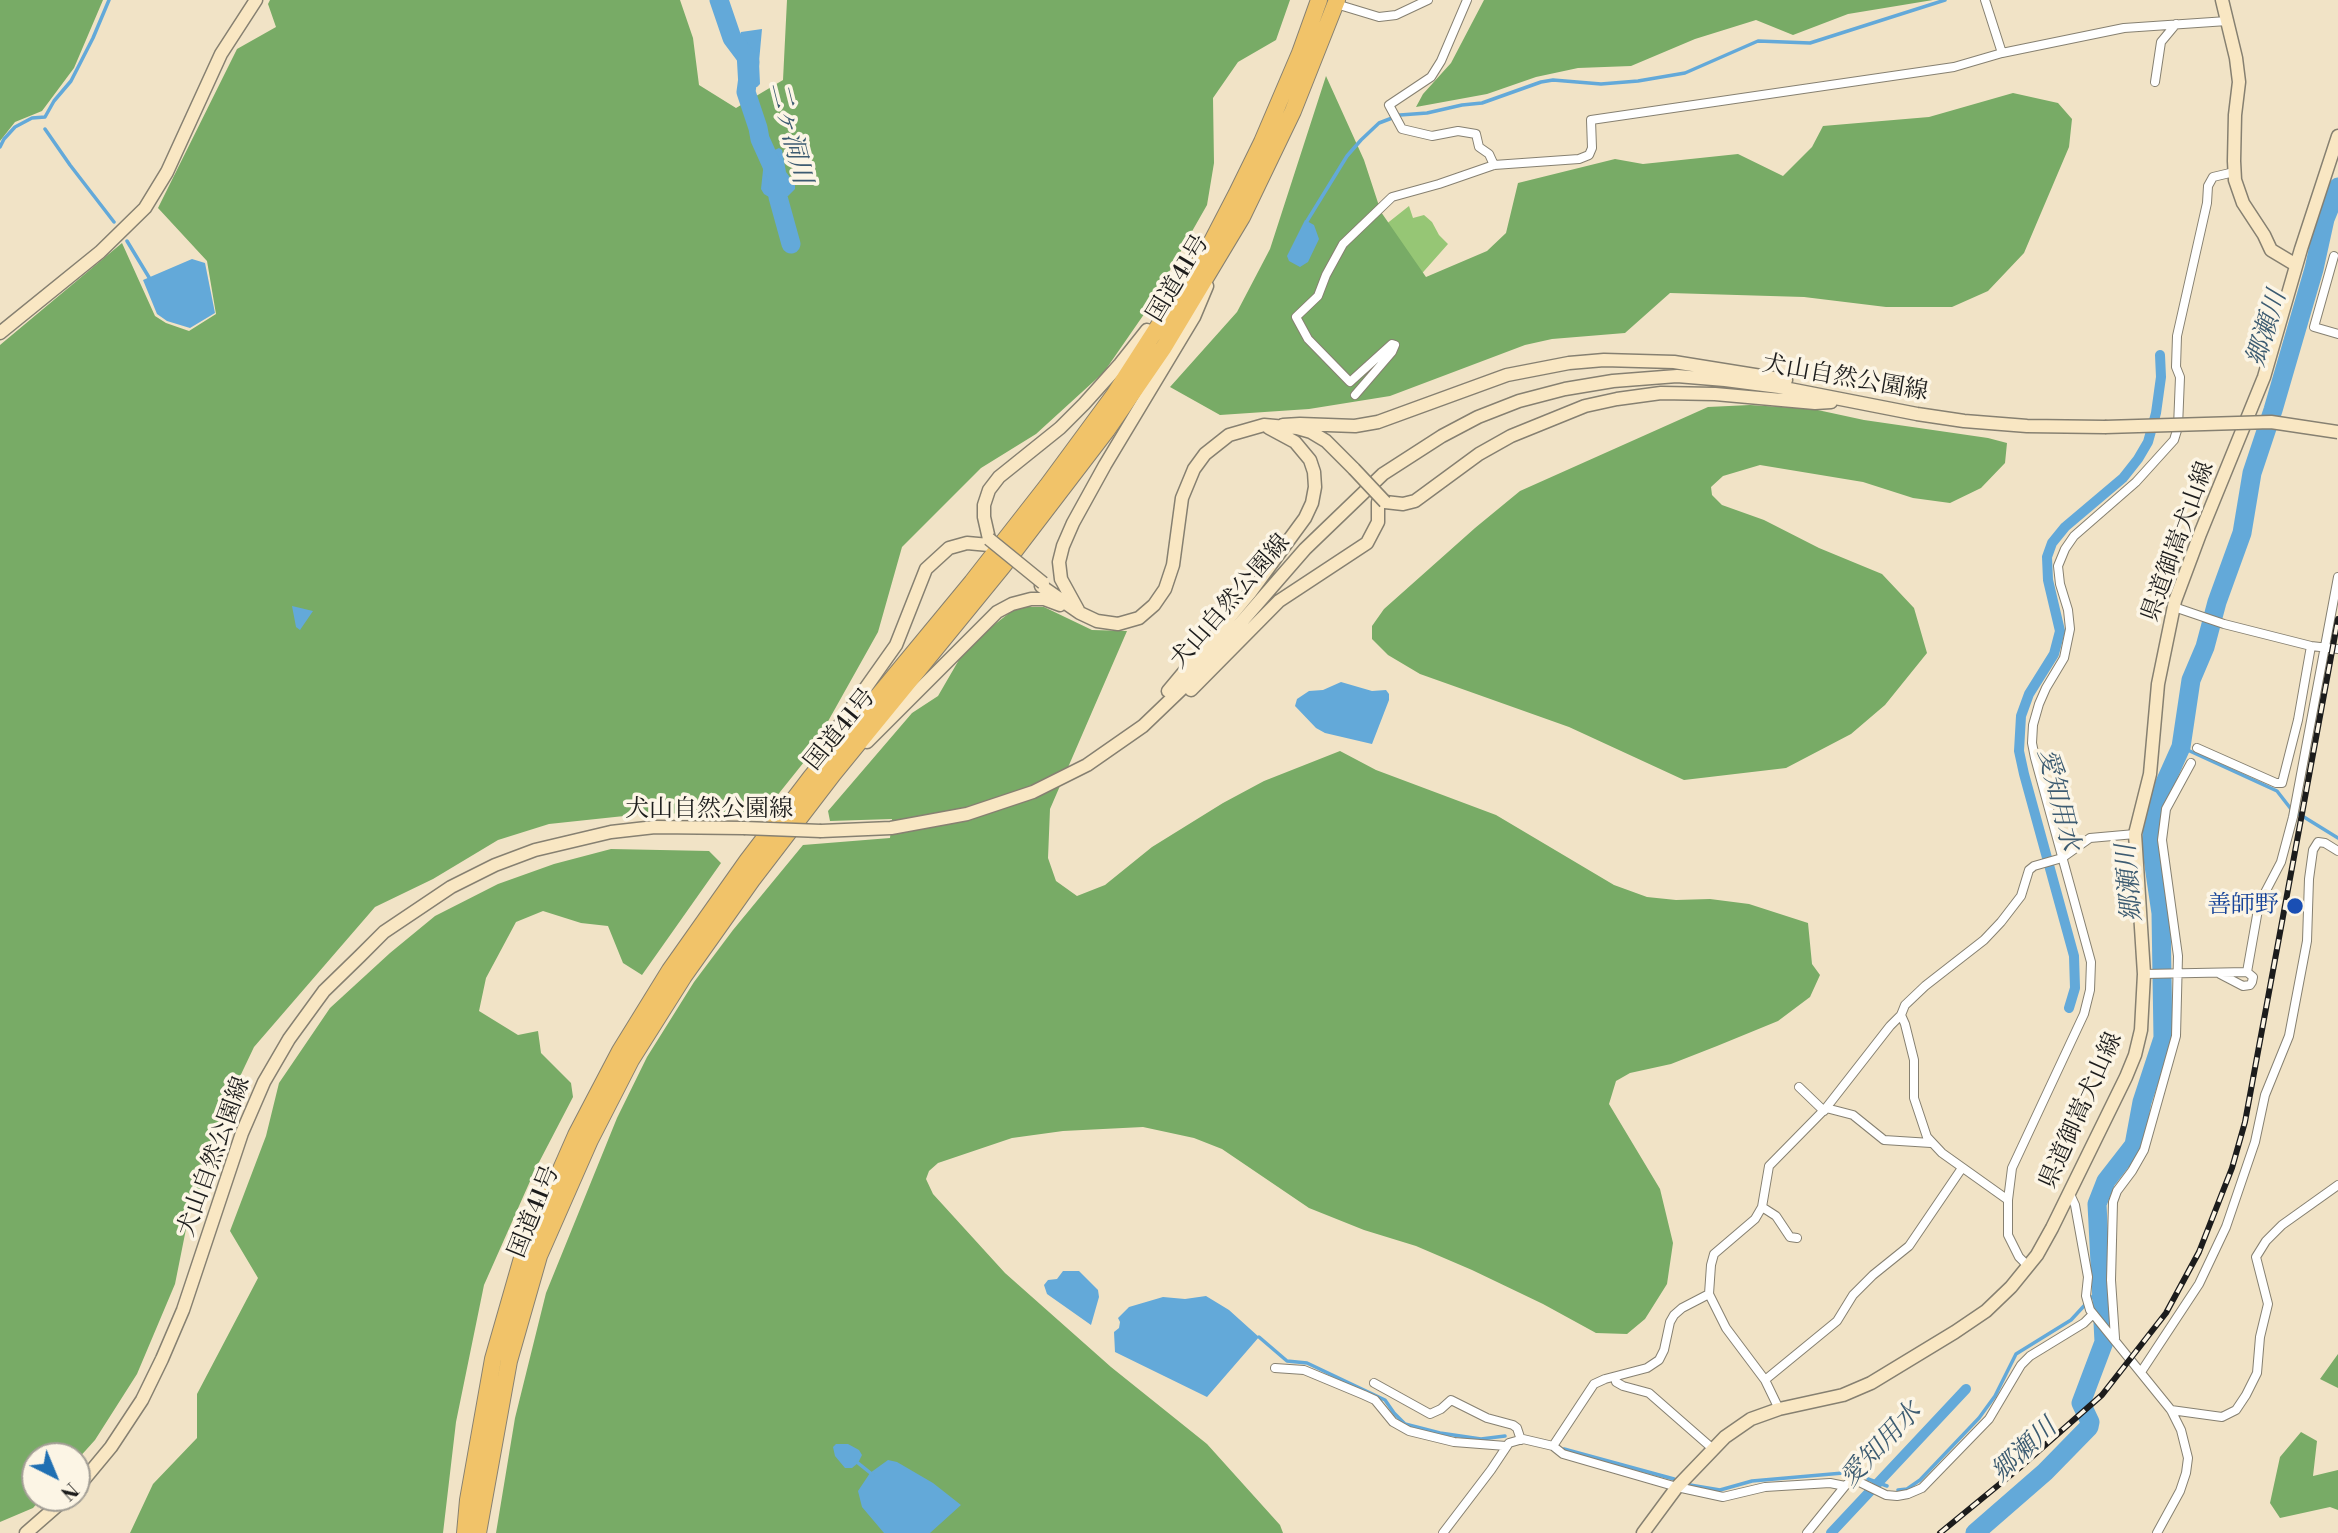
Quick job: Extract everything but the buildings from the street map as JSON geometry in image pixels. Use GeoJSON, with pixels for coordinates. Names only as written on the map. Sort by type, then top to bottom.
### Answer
{"type":"FeatureCollection","features":[{"type":"Feature","properties":{"kind":"highway","name":"国道41号"},"geometry":{"type":"LineString","coordinates":[[478,1533],[509,1361],[539,1256],[590,1140],[631,1060],[684,976],[752,880],[834,773],[1003,566],[1107,430],[1164,347],[1214,253],[1300,53],[1319,0]]}},
{"type":"Feature","properties":{"kind":"highway","name":"国道41号"},"geometry":{"type":"LineString","coordinates":[[466,1533],[468,1500],[493,1359],[522,1258],[576,1135],[620,1051],[670,970],[747,861],[811,777],[972,582],[1047,486],[1242,217],[1293,111],[1337,2]]}},
{"type":"Feature","properties":{"kind":"highway"},"geometry":{"type":"LineString","coordinates":[[460,1533],[468,1500]]}},
{"type":"Feature","properties":{"kind":"main road"},"geometry":{"type":"LineString","coordinates":[[0,333],[100,252],[145,208],[167,172],[222,54],[256,0]]}},
{"type":"Feature","properties":{"kind":"main road"},"geometry":{"type":"LineString","coordinates":[[2222,0],[2239,82],[2235,115],[2234,172],[2243,203],[2271,250],[2297,265]]}},
{"type":"Feature","properties":{"kind":"main road","name":"県道御嵩犬山線"},"geometry":{"type":"LineString","coordinates":[[1643,1533],[1677,1488],[1713,1449],[1751,1419],[1779,1409],[1843,1395],[1871,1382],[1986,1311],[2029,1266],[2052,1228],[2135,1055],[2141,1030],[2148,974],[2135,834],[2150,774],[2158,684],[2174,607],[2200,534],[2264,377],[2338,136]]}},
{"type":"Feature","properties":{"kind":"main road"},"geometry":{"type":"LineString","coordinates":[[1080,613],[989,542],[984,505],[989,490],[999,477],[1060,428],[1103,384],[1140,341],[1163,307],[1214,253]]}},
{"type":"Feature","properties":{"kind":"main road"},"geometry":{"type":"LineString","coordinates":[[1080,613],[1061,579],[1059,562],[1063,546],[1105,465],[1194,317],[1214,253]]}},
{"type":"Feature","properties":{"kind":"main road"},"geometry":{"type":"LineString","coordinates":[[834,773],[997,612],[1012,604],[1031,598],[1044,600],[1097,621],[1118,624],[1139,618],[1154,605],[1165,589],[1173,565],[1182,498],[1194,469],[1205,454],[1229,435],[1264,425],[1355,426],[1378,422],[1507,375],[1604,360],[1642,360],[1708,366],[1838,390],[1880,406]]}},
{"type":"Feature","properties":{"kind":"main road","name":"犬山自然公園線"},"geometry":{"type":"LineString","coordinates":[[91,1470],[142,1400],[162,1359],[183,1310],[242,1133],[264,1082],[289,1039],[324,991],[384,932],[451,887],[495,865],[572,839],[622,830],[655,827],[821,831],[891,828],[967,814],[1033,792],[1087,765],[1143,726],[1191,680],[1305,549],[1383,474],[1415,452],[1478,417],[1519,401],[1565,389],[1613,381],[1676,376],[1725,380],[1965,421],[2027,426],[2105,427],[2270,422],[2338,432]]}},
{"type":"Feature","properties":{"kind":"main road"},"geometry":{"type":"LineString","coordinates":[[1283,425],[1311,432],[1326,441],[1381,502],[1403,504],[1415,501],[1479,454],[1511,436],[1560,415],[1606,401],[1661,393],[1715,394],[1815,403],[1852,401]]}},
{"type":"Feature","properties":{"kind":"main road"},"geometry":{"type":"LineString","coordinates":[[1143,726],[1166,694],[1250,593],[1305,518],[1312,503],[1314,479],[1310,460],[1295,442],[1264,425]]}},
{"type":"Feature","properties":{"kind":"main road"},"geometry":{"type":"LineString","coordinates":[[1143,726],[1170,709],[1202,681],[1279,601],[1367,543],[1378,522],[1381,502]]}},
{"type":"Feature","properties":{"kind":"main road"},"geometry":{"type":"LineString","coordinates":[[811,777],[838,727],[896,645],[926,569],[949,548],[967,543],[989,542]]}},
{"type":"Feature","properties":{"kind":"main road"},"geometry":{"type":"LineString","coordinates":[[26,1533],[50,1512]]}},
{"type":"Feature","properties":{"kind":"street"},"geometry":{"type":"LineString","coordinates":[[1337,2],[1379,17],[1396,15],[1428,0]]}},
{"type":"Feature","properties":{"kind":"street"},"geometry":{"type":"LineString","coordinates":[[1467,0],[1441,61],[1431,77],[1389,105],[1402,129],[1432,136],[1458,131],[1476,134],[1479,147],[1489,154],[1494,165]]}},
{"type":"Feature","properties":{"kind":"street"},"geometry":{"type":"LineString","coordinates":[[1985,0],[2001,53]]}},
{"type":"Feature","properties":{"kind":"street"},"geometry":{"type":"LineString","coordinates":[[1355,395],[1395,345],[1392,344],[1350,382],[1308,339],[1296,317],[1318,296],[1343,244],[1392,197],[1494,165],[1579,159],[1589,155],[1593,131],[1591,120],[1954,67],[2001,53],[2111,30],[2227,21]]}},
{"type":"Feature","properties":{"kind":"street"},"geometry":{"type":"LineString","coordinates":[[2155,82],[2161,42],[2176,24]]}},
{"type":"Feature","properties":{"kind":"street"},"geometry":{"type":"LineString","coordinates":[[2029,1266],[2012,1247],[2008,1234],[2012,1168],[2084,1014],[2090,990],[2091,962],[2032,743],[2033,725],[2039,704],[2064,657],[2069,637],[2068,610],[2058,566],[2074,536],[2136,482],[2174,440],[2178,427],[2180,377],[2176,367],[2177,336],[2207,203],[2208,186],[2213,177],[2234,172]]}},
{"type":"Feature","properties":{"kind":"street"},"geometry":{"type":"LineString","coordinates":[[2334,256],[2314,327],[2338,334]]}},
{"type":"Feature","properties":{"kind":"street"},"geometry":{"type":"LineString","coordinates":[[2246,972],[2259,904],[2281,862],[2293,817],[2338,577]]}},
{"type":"Feature","properties":{"kind":"street"},"geometry":{"type":"LineString","coordinates":[[2174,607],[2224,624],[2311,646],[2338,649]]}},
{"type":"Feature","properties":{"kind":"street"},"geometry":{"type":"LineString","coordinates":[[2197,748],[2276,783],[2282,783],[2285,780],[2298,720],[2311,646]]}},
{"type":"Feature","properties":{"kind":"street"},"geometry":{"type":"LineString","coordinates":[[2113,1337],[2116,1330],[2111,1280],[2113,1202],[2117,1191],[2139,1160],[2148,1138],[2176,1036],[2179,975],[2162,840],[2166,809],[2191,763]]}},
{"type":"Feature","properties":{"kind":"street"},"geometry":{"type":"LineString","coordinates":[[1779,1409],[1765,1380],[1726,1328],[1709,1294],[1714,1254],[1746,1228],[1762,1207],[1769,1166],[1825,1109],[1901,1015],[1905,1005],[2001,922],[2021,896],[2029,870],[2062,858],[2090,838],[2135,834]]}},
{"type":"Feature","properties":{"kind":"street"},"geometry":{"type":"LineString","coordinates":[[2141,1372],[2199,1284],[2226,1227],[2256,1142],[2265,1095],[2289,1036],[2307,941],[2313,850],[2318,842],[2338,851]]}},
{"type":"Feature","properties":{"kind":"street"},"geometry":{"type":"LineString","coordinates":[[2148,974],[2246,972],[2253,977],[2250,985],[2243,986],[2220,974]]}},
{"type":"Feature","properties":{"kind":"street"},"geometry":{"type":"LineString","coordinates":[[1901,1015],[1914,1060],[1914,1098],[1931,1143],[2008,1200]]}},
{"type":"Feature","properties":{"kind":"street"},"geometry":{"type":"LineString","coordinates":[[1799,1087],[1825,1109],[1853,1115],[1884,1140],[1927,1145],[1931,1143]]}},
{"type":"Feature","properties":{"kind":"street"},"geometry":{"type":"LineString","coordinates":[[1765,1380],[1837,1321],[1853,1295],[1909,1246],[1962,1168]]}},
{"type":"Feature","properties":{"kind":"street"},"geometry":{"type":"LineString","coordinates":[[2171,1410],[2222,1417],[2236,1410],[2256,1373],[2267,1304],[2256,1257],[2266,1241],[2282,1225],[2338,1185]]}},
{"type":"Feature","properties":{"kind":"street"},"geometry":{"type":"LineString","coordinates":[[2069,1192],[2075,1205],[2088,1277],[2086,1296],[2092,1312],[2171,1410],[2181,1430],[2188,1458],[2180,1491],[2157,1533]]}},
{"type":"Feature","properties":{"kind":"street"},"geometry":{"type":"LineString","coordinates":[[1762,1207],[1776,1216],[1790,1237],[1797,1238]]}},
{"type":"Feature","properties":{"kind":"street"},"geometry":{"type":"LineString","coordinates":[[1553,1446],[1594,1384],[1647,1368],[1659,1360],[1674,1315],[1709,1294]]}},
{"type":"Feature","properties":{"kind":"street"},"geometry":{"type":"LineString","coordinates":[[1807,1533],[1853,1479],[1886,1495],[1897,1496],[1922,1488],[1989,1419],[2021,1365],[2030,1356],[2084,1323],[2092,1312]]}},
{"type":"Feature","properties":{"kind":"street"},"geometry":{"type":"LineString","coordinates":[[1275,1368],[1304,1370],[1374,1400],[1393,1422],[1409,1431],[1454,1442],[1506,1446],[1521,1440],[1553,1446],[1563,1454],[1677,1488],[1723,1497],[1765,1487],[1830,1483],[1845,1486]]}},
{"type":"Feature","properties":{"kind":"street"},"geometry":{"type":"LineString","coordinates":[[1615,1377],[1616,1382],[1623,1386],[1649,1394],[1713,1449]]}},
{"type":"Feature","properties":{"kind":"street"},"geometry":{"type":"LineString","coordinates":[[1374,1383],[1430,1414],[1451,1400],[1487,1418],[1513,1425],[1517,1428],[1521,1440]]}},
{"type":"Feature","properties":{"kind":"street"},"geometry":{"type":"LineString","coordinates":[[1443,1533],[1506,1446]]}},
{"type":"Feature","properties":{"kind":"green space"},"geometry":{"type":"Polygon","coordinates":[[[0,0],[103,0],[74,68],[42,111],[15,122],[0,141],[0,0]]]}},
{"type":"Feature","properties":{"kind":"green space"},"geometry":{"type":"Polygon","coordinates":[[[270,0],[680,0],[693,38],[699,85],[736,108],[783,80],[787,0],[1290,0],[1276,40],[1238,62],[1213,98],[1214,163],[1207,205],[1149,307],[1104,372],[1036,434],[981,468],[902,547],[878,632],[808,757],[764,812],[643,814],[549,824],[498,840],[433,879],[375,907],[254,1047],[226,1106],[214,1159],[189,1214],[175,1284],[137,1374],[91,1444],[91,1442],[21,1442],[21,1512],[24,1512],[0,1522],[0,345],[122,243],[155,316],[189,331],[216,314],[207,261],[158,208],[237,49],[276,27],[268,4],[270,0]]]}},
{"type":"Feature","properties":{"kind":"green space"},"geometry":{"type":"Polygon","coordinates":[[[1484,0],[1933,0],[1848,14],[1793,35],[1756,20],[1695,39],[1631,66],[1578,68],[1536,77],[1487,94],[1416,107],[1423,94],[1451,63],[1484,0]]]}},
{"type":"Feature","properties":{"kind":"green space"},"geometry":{"type":"Polygon","coordinates":[[[1326,76],[1364,160],[1381,212],[1426,277],[1487,251],[1506,233],[1518,183],[1615,159],[1643,164],[1738,154],[1783,176],[1812,147],[1823,126],[1929,117],[2013,93],[2058,103],[2072,119],[2069,147],[2024,253],[1988,291],[1952,307],[1886,307],[1804,297],[1670,293],[1625,333],[1552,339],[1525,345],[1390,396],[1309,409],[1220,415],[1170,387],[1237,312],[1270,249],[1326,76]]]}},
{"type":"Feature","properties":{"kind":"green space"},"geometry":{"type":"Polygon","coordinates":[[[1409,206],[1413,218],[1424,215],[1448,244],[1417,279],[1380,229],[1409,206]]]}},
{"type":"Feature","properties":{"kind":"green space"},"geometry":{"type":"Polygon","coordinates":[[[1750,405],[1813,409],[2007,443],[2005,463],[1981,488],[1950,503],[1913,498],[1863,482],[1760,465],[1723,476],[1711,487],[1712,495],[1722,505],[1764,520],[1819,548],[1882,574],[1914,608],[1927,653],[1885,705],[1851,734],[1786,768],[1684,780],[1569,727],[1420,674],[1388,655],[1372,639],[1372,626],[1384,609],[1520,491],[1708,407],[1750,405]]]}},
{"type":"Feature","properties":{"kind":"green space"},"geometry":{"type":"Polygon","coordinates":[[[1017,607],[1044,607],[1092,630],[1127,631],[1050,809],[1048,858],[1056,881],[1077,896],[1105,885],[1152,847],[1223,803],[1264,781],[1340,751],[1376,770],[1496,815],[1614,885],[1647,897],[1710,899],[1749,904],[1808,923],[1812,964],[1820,975],[1810,997],[1778,1021],[1671,1064],[1630,1073],[1616,1081],[1609,1104],[1660,1189],[1673,1243],[1667,1284],[1645,1319],[1627,1334],[1596,1333],[1472,1270],[1416,1246],[1364,1230],[1309,1208],[1222,1149],[1194,1138],[1143,1127],[1063,1131],[1012,1138],[938,1163],[929,1171],[926,1179],[933,1194],[1005,1273],[1111,1367],[1207,1444],[1280,1525],[1283,1533],[496,1533],[515,1418],[546,1293],[617,1118],[647,1057],[694,982],[803,845],[890,838],[892,819],[830,821],[828,811],[912,713],[938,696],[967,646],[1017,607]]]}},
{"type":"Feature","properties":{"kind":"green space"},"geometry":{"type":"Polygon","coordinates":[[[611,849],[709,851],[721,863],[642,975],[623,963],[608,926],[581,923],[543,911],[516,922],[486,978],[479,1011],[518,1035],[538,1031],[541,1053],[571,1083],[573,1097],[535,1170],[484,1285],[456,1422],[443,1533],[130,1533],[153,1484],[197,1438],[197,1394],[258,1278],[230,1231],[266,1136],[279,1083],[330,1008],[435,916],[498,884],[554,864],[611,849]]]}},
{"type":"Feature","properties":{"kind":"green space"},"geometry":{"type":"Polygon","coordinates":[[[2338,1354],[2338,1388],[2320,1379],[2338,1354]]]}},
{"type":"Feature","properties":{"kind":"green space"},"geometry":{"type":"Polygon","coordinates":[[[2301,1432],[2317,1441],[2313,1476],[2338,1470],[2338,1510],[2330,1507],[2280,1518],[2270,1503],[2280,1457],[2301,1432]]]}},
{"type":"Feature","properties":{"kind":"water"},"geometry":{"type":"Polygon","coordinates":[[[762,29],[760,84],[757,87],[745,88],[738,79],[736,44],[741,32],[762,29]]]}},
{"type":"Feature","properties":{"kind":"water"},"geometry":{"type":"Polygon","coordinates":[[[779,148],[782,150],[786,172],[795,184],[795,189],[788,196],[769,197],[761,189],[764,161],[766,154],[779,148]]]}},
{"type":"Feature","properties":{"kind":"water"},"geometry":{"type":"Polygon","coordinates":[[[1305,220],[1314,225],[1319,239],[1308,262],[1300,267],[1289,261],[1287,256],[1305,220]]]}},
{"type":"Feature","properties":{"kind":"water"},"geometry":{"type":"Polygon","coordinates":[[[192,259],[205,263],[215,313],[190,328],[167,321],[157,314],[143,280],[192,259]]]}},
{"type":"Feature","properties":{"kind":"water"},"geometry":{"type":"Polygon","coordinates":[[[292,606],[313,611],[300,630],[296,627],[292,606]]]}},
{"type":"Feature","properties":{"kind":"water"},"geometry":{"type":"Polygon","coordinates":[[[1341,682],[1372,691],[1386,690],[1389,694],[1372,744],[1325,733],[1316,728],[1295,706],[1297,699],[1309,691],[1323,690],[1341,682]]]}},
{"type":"Feature","properties":{"kind":"water"},"geometry":{"type":"Polygon","coordinates":[[[1063,1271],[1079,1271],[1098,1290],[1099,1297],[1091,1325],[1047,1294],[1044,1285],[1048,1280],[1057,1279],[1063,1271]]]}},
{"type":"Feature","properties":{"kind":"water"},"geometry":{"type":"Polygon","coordinates":[[[1206,1296],[1229,1310],[1259,1337],[1207,1397],[1115,1352],[1114,1332],[1119,1328],[1118,1318],[1129,1307],[1163,1297],[1185,1299],[1206,1296]]]}},
{"type":"Feature","properties":{"kind":"water"},"geometry":{"type":"Polygon","coordinates":[[[836,1444],[848,1444],[859,1450],[862,1455],[858,1463],[852,1468],[845,1468],[835,1456],[833,1447],[836,1444]]]}},
{"type":"Feature","properties":{"kind":"water"},"geometry":{"type":"Polygon","coordinates":[[[888,1460],[897,1462],[933,1483],[961,1505],[930,1533],[884,1533],[862,1507],[858,1491],[870,1473],[888,1460]]]}},
{"type":"Feature","properties":{"kind":"waterway"},"geometry":{"type":"LineString","coordinates":[[0,147],[15,127],[32,118],[45,117],[71,81],[109,0]]}},
{"type":"Feature","properties":{"kind":"waterway","name":"二ヶ洞川"},"geometry":{"type":"LineString","coordinates":[[719,0],[732,38],[750,62],[746,92],[760,139],[778,179],[778,197],[791,244]]}},
{"type":"Feature","properties":{"kind":"waterway"},"geometry":{"type":"LineString","coordinates":[[1307,221],[1347,156],[1361,140],[1379,123],[1400,115],[1482,103],[1553,80],[1601,84],[1685,73],[1758,41],[1810,43],[1945,0]]}},
{"type":"Feature","properties":{"kind":"waterway"},"geometry":{"type":"LineString","coordinates":[[45,129],[114,222]]}},
{"type":"Feature","properties":{"kind":"waterway","name":"郷瀬川"},"geometry":{"type":"LineString","coordinates":[[1975,1533],[2045,1472],[2089,1427],[2090,1422],[2081,1403],[2104,1342],[2097,1204],[2106,1181],[2134,1145],[2142,1102],[2163,1038],[2161,913],[2151,845],[2155,805],[2181,747],[2191,680],[2205,647],[2217,602],[2242,533],[2252,473],[2314,269],[2325,219],[2338,187]]}},
{"type":"Feature","properties":{"kind":"waterway"},"geometry":{"type":"LineString","coordinates":[[127,241],[150,279]]}},
{"type":"Feature","properties":{"kind":"waterway","name":"愛知用水"},"geometry":{"type":"LineString","coordinates":[[2069,1008],[2075,988],[2074,956],[2024,774],[2019,751],[2021,716],[2029,694],[2054,654],[2060,631],[2048,580],[2047,557],[2052,543],[2065,527],[2123,478],[2148,442],[2156,413],[2161,377],[2160,355]]}},
{"type":"Feature","properties":{"kind":"waterway"},"geometry":{"type":"LineString","coordinates":[[2181,747],[2277,791],[2291,809],[2338,838]]}},
{"type":"Feature","properties":{"kind":"waterway"},"geometry":{"type":"LineString","coordinates":[[1898,1490],[1907,1489],[1920,1480],[1979,1418],[1995,1396],[2016,1354],[2071,1320],[2095,1294],[2101,1292]]}},
{"type":"Feature","properties":{"kind":"waterway"},"geometry":{"type":"LineString","coordinates":[[1259,1337],[1287,1361],[1307,1363],[1385,1400],[1405,1424],[1481,1439],[1505,1436]]}},
{"type":"Feature","properties":{"kind":"waterway","name":"愛知用水"},"geometry":{"type":"LineString","coordinates":[[1831,1533],[1966,1389]]}},
{"type":"Feature","properties":{"kind":"waterway"},"geometry":{"type":"LineString","coordinates":[[1564,1449],[1674,1479]]}},
{"type":"Feature","properties":{"kind":"waterway"},"geometry":{"type":"LineString","coordinates":[[858,1463],[873,1475]]}},
{"type":"Feature","properties":{"kind":"waterway"},"geometry":{"type":"LineString","coordinates":[[1690,1485],[1720,1490],[1752,1481],[1843,1473]]}},
{"type":"Feature","properties":{"kind":"waterway","name":"愛知用水"},"geometry":{"type":"LineString","coordinates":[[1868,1479],[1887,1486]]}},
{"type":"Feature","properties":{"kind":"railway"},"geometry":{"type":"LineString","coordinates":[[1940,1533],[2102,1395],[2166,1313],[2199,1252],[2232,1168],[2245,1122],[2338,619]]}},
{"type":"Feature","properties":{"kind":"place","name":"善師野"},"geometry":{"type":"Point","coordinates":[2295,906]}}]}
